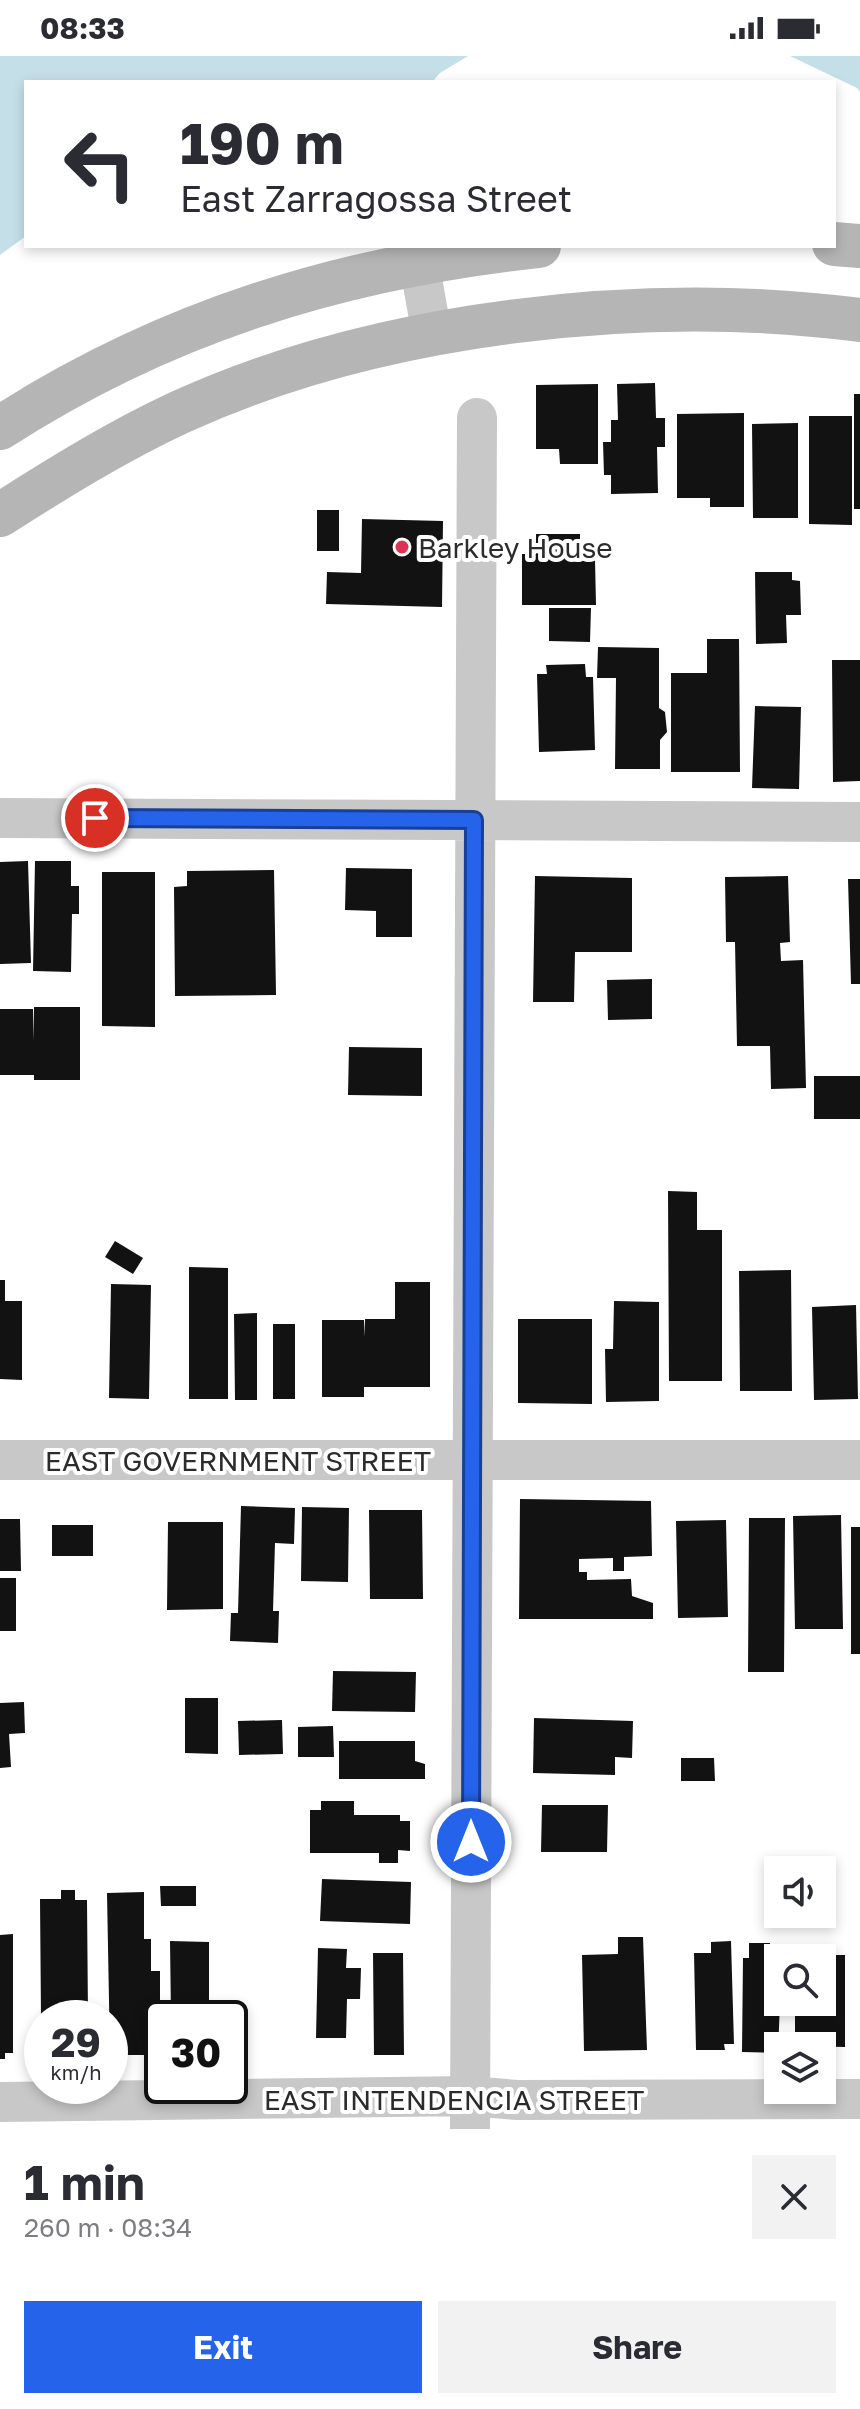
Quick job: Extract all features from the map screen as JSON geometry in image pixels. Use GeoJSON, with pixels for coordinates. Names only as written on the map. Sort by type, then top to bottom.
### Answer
{"type":"FeatureCollection","features":[{"type":"Feature","properties":{"kind":"main road"},"geometry":{"type":"LineString","coordinates":[[836,244],[860,246]]}},
{"type":"Feature","properties":{"kind":"main road"},"geometry":{"type":"LineString","coordinates":[[0,428],[98,370],[219,316],[312,287],[419,262],[524,248]]}},
{"type":"Feature","properties":{"kind":"main road"},"geometry":{"type":"LineString","coordinates":[[0,515],[88,460],[180,413],[276,375],[361,349],[537,319],[636,311],[744,311],[860,320]]}},
{"type":"Feature","properties":{"kind":"street"},"geometry":{"type":"LineString","coordinates":[[419,262],[432,335]]}},
{"type":"Feature","properties":{"kind":"street"},"geometry":{"type":"LineString","coordinates":[[470,2113],[477,418]]}},
{"type":"Feature","properties":{"kind":"street"},"geometry":{"type":"LineString","coordinates":[[0,818],[860,822]]}},
{"type":"Feature","properties":{"kind":"street","name":"EAST GOVERNMENT STREET"},"geometry":{"type":"LineString","coordinates":[[0,1460],[860,1460]]}},
{"type":"Feature","properties":{"kind":"street","name":"EAST INTENDENCIA STREET"},"geometry":{"type":"LineString","coordinates":[[0,2102],[470,2113],[517,2100],[860,2099]]}},
{"type":"Feature","properties":{"kind":"water"},"geometry":{"type":"Polygon","coordinates":[[[0,56],[468,56],[434,80],[24,80],[24,237],[0,255],[0,56]]]}},
{"type":"Feature","properties":{"kind":"water"},"geometry":{"type":"Polygon","coordinates":[[[790,56],[860,56],[860,92],[857,88],[790,56]]]}},
{"type":"Feature","properties":{"kind":"building"},"geometry":{"type":"Polygon","coordinates":[[[655,383],[656,418],[665,418],[665,447],[657,447],[658,493],[611,494],[611,475],[604,475],[603,442],[611,442],[611,420],[618,420],[617,384],[655,383]]]}},
{"type":"Feature","properties":{"kind":"building"},"geometry":{"type":"Polygon","coordinates":[[[598,384],[598,464],[560,464],[559,449],[536,449],[536,385],[598,384]]]}},
{"type":"Feature","properties":{"kind":"building"},"geometry":{"type":"Polygon","coordinates":[[[854,394],[860,394],[860,509],[854,509],[854,394]]]}},
{"type":"Feature","properties":{"kind":"building"},"geometry":{"type":"Polygon","coordinates":[[[744,413],[744,507],[710,507],[710,498],[677,498],[677,414],[744,413]]]}},
{"type":"Feature","properties":{"kind":"building"},"geometry":{"type":"Polygon","coordinates":[[[809,416],[852,416],[852,525],[809,524],[809,416]]]}},
{"type":"Feature","properties":{"kind":"building"},"geometry":{"type":"Polygon","coordinates":[[[798,423],[798,518],[753,518],[752,424],[798,423]]]}},
{"type":"Feature","properties":{"kind":"building"},"geometry":{"type":"Polygon","coordinates":[[[317,510],[339,510],[339,551],[317,551],[317,510]]]}},
{"type":"Feature","properties":{"kind":"building","name":"Barkley House"},"geometry":{"type":"Polygon","coordinates":[[[362,519],[443,521],[442,607],[326,604],[327,572],[361,573],[362,519]]]}},
{"type":"Feature","properties":{"kind":"building"},"geometry":{"type":"Polygon","coordinates":[[[536,534],[580,534],[580,561],[595,560],[596,605],[522,605],[522,554],[536,554],[536,534]]]}},
{"type":"Feature","properties":{"kind":"building"},"geometry":{"type":"Polygon","coordinates":[[[755,572],[792,572],[792,580],[800,581],[801,615],[786,615],[787,643],[756,644],[755,572]]]}},
{"type":"Feature","properties":{"kind":"building"},"geometry":{"type":"Polygon","coordinates":[[[549,608],[591,608],[590,642],[549,641],[549,608]]]}},
{"type":"Feature","properties":{"kind":"building"},"geometry":{"type":"Polygon","coordinates":[[[707,639],[739,639],[740,772],[671,772],[671,673],[707,673],[707,639]]]}},
{"type":"Feature","properties":{"kind":"building"},"geometry":{"type":"Polygon","coordinates":[[[598,647],[659,648],[659,708],[665,712],[667,732],[660,740],[660,769],[615,769],[616,678],[597,678],[598,647]]]}},
{"type":"Feature","properties":{"kind":"building"},"geometry":{"type":"Polygon","coordinates":[[[832,660],[860,660],[860,781],[833,782],[832,660]]]}},
{"type":"Feature","properties":{"kind":"building"},"geometry":{"type":"Polygon","coordinates":[[[585,664],[586,677],[593,677],[595,750],[539,752],[537,674],[547,674],[546,665],[585,664]]]}},
{"type":"Feature","properties":{"kind":"building"},"geometry":{"type":"Polygon","coordinates":[[[755,706],[801,707],[799,789],[752,788],[755,706]]]}},
{"type":"Feature","properties":{"kind":"building"},"geometry":{"type":"Polygon","coordinates":[[[28,861],[31,963],[0,964],[0,862],[28,861]]]}},
{"type":"Feature","properties":{"kind":"building"},"geometry":{"type":"Polygon","coordinates":[[[35,861],[71,861],[71,886],[79,886],[79,914],[72,914],[71,972],[33,971],[35,861]]]}},
{"type":"Feature","properties":{"kind":"building"},"geometry":{"type":"Polygon","coordinates":[[[346,868],[412,869],[412,937],[376,937],[376,911],[345,910],[346,868]]]}},
{"type":"Feature","properties":{"kind":"building"},"geometry":{"type":"Polygon","coordinates":[[[274,870],[276,995],[175,996],[174,887],[187,886],[187,871],[274,870]]]}},
{"type":"Feature","properties":{"kind":"building"},"geometry":{"type":"Polygon","coordinates":[[[102,872],[155,872],[155,1027],[102,1026],[102,872]]]}},
{"type":"Feature","properties":{"kind":"building"},"geometry":{"type":"Polygon","coordinates":[[[535,876],[632,878],[632,952],[575,952],[574,1002],[533,1002],[535,876]]]}},
{"type":"Feature","properties":{"kind":"building"},"geometry":{"type":"Polygon","coordinates":[[[788,876],[790,942],[780,943],[781,961],[803,960],[806,1088],[771,1089],[770,1046],[737,1046],[735,942],[726,942],[725,877],[788,876]]]}},
{"type":"Feature","properties":{"kind":"building"},"geometry":{"type":"Polygon","coordinates":[[[848,879],[860,879],[860,984],[851,984],[848,879]]]}},
{"type":"Feature","properties":{"kind":"building"},"geometry":{"type":"Polygon","coordinates":[[[652,979],[652,1019],[608,1020],[607,980],[652,979]]]}},
{"type":"Feature","properties":{"kind":"building"},"geometry":{"type":"Polygon","coordinates":[[[34,1007],[80,1007],[80,1080],[34,1080],[34,1075],[0,1075],[0,1009],[33,1009],[34,1041],[34,1007]]]}},
{"type":"Feature","properties":{"kind":"building"},"geometry":{"type":"Polygon","coordinates":[[[349,1047],[422,1048],[422,1096],[348,1095],[349,1047]]]}},
{"type":"Feature","properties":{"kind":"building"},"geometry":{"type":"Polygon","coordinates":[[[814,1076],[860,1076],[860,1119],[814,1119],[814,1076]]]}},
{"type":"Feature","properties":{"kind":"building"},"geometry":{"type":"Polygon","coordinates":[[[668,1191],[697,1192],[697,1230],[722,1230],[722,1381],[669,1381],[668,1191]]]}},
{"type":"Feature","properties":{"kind":"building"},"geometry":{"type":"Polygon","coordinates":[[[115,1241],[143,1258],[133,1274],[105,1257],[115,1241]]]}},
{"type":"Feature","properties":{"kind":"building"},"geometry":{"type":"Polygon","coordinates":[[[189,1267],[228,1268],[228,1399],[189,1399],[189,1267]]]}},
{"type":"Feature","properties":{"kind":"building"},"geometry":{"type":"Polygon","coordinates":[[[791,1270],[792,1391],[740,1391],[739,1271],[791,1270]]]}},
{"type":"Feature","properties":{"kind":"building"},"geometry":{"type":"Polygon","coordinates":[[[0,1280],[5,1280],[5,1301],[22,1301],[22,1380],[0,1379],[0,1280]]]}},
{"type":"Feature","properties":{"kind":"building"},"geometry":{"type":"Polygon","coordinates":[[[395,1282],[430,1282],[430,1387],[364,1387],[364,1397],[322,1397],[322,1320],[364,1320],[365,1337],[365,1319],[395,1319],[395,1282]]]}},
{"type":"Feature","properties":{"kind":"building"},"geometry":{"type":"Polygon","coordinates":[[[111,1284],[151,1285],[149,1399],[109,1398],[111,1284]]]}},
{"type":"Feature","properties":{"kind":"building"},"geometry":{"type":"Polygon","coordinates":[[[614,1301],[659,1302],[659,1401],[606,1402],[605,1349],[613,1349],[614,1301]]]}},
{"type":"Feature","properties":{"kind":"building"},"geometry":{"type":"Polygon","coordinates":[[[856,1305],[858,1399],[814,1400],[812,1307],[856,1305]]]}},
{"type":"Feature","properties":{"kind":"building"},"geometry":{"type":"Polygon","coordinates":[[[257,1313],[257,1400],[235,1400],[234,1314],[257,1313]]]}},
{"type":"Feature","properties":{"kind":"building"},"geometry":{"type":"Polygon","coordinates":[[[518,1319],[592,1319],[592,1404],[518,1403],[518,1319]]]}},
{"type":"Feature","properties":{"kind":"building"},"geometry":{"type":"Polygon","coordinates":[[[273,1324],[295,1324],[295,1399],[273,1399],[273,1324]]]}},
{"type":"Feature","properties":{"kind":"building"},"geometry":{"type":"Polygon","coordinates":[[[520,1499],[651,1501],[652,1556],[624,1557],[624,1571],[613,1571],[613,1558],[579,1559],[579,1572],[587,1572],[587,1580],[631,1579],[632,1596],[653,1603],[653,1619],[519,1619],[520,1499]]]}},
{"type":"Feature","properties":{"kind":"building"},"geometry":{"type":"Polygon","coordinates":[[[241,1506],[295,1508],[294,1544],[275,1543],[273,1611],[279,1611],[278,1643],[230,1641],[231,1613],[238,1613],[241,1506]]]}},
{"type":"Feature","properties":{"kind":"building"},"geometry":{"type":"Polygon","coordinates":[[[302,1507],[349,1508],[348,1582],[301,1581],[302,1507]]]}},
{"type":"Feature","properties":{"kind":"building"},"geometry":{"type":"Polygon","coordinates":[[[369,1510],[422,1510],[423,1599],[370,1599],[369,1510]]]}},
{"type":"Feature","properties":{"kind":"building"},"geometry":{"type":"Polygon","coordinates":[[[841,1515],[843,1629],[795,1629],[793,1516],[841,1515]]]}},
{"type":"Feature","properties":{"kind":"building"},"geometry":{"type":"Polygon","coordinates":[[[749,1518],[785,1518],[784,1672],[748,1672],[749,1518]]]}},
{"type":"Feature","properties":{"kind":"building"},"geometry":{"type":"Polygon","coordinates":[[[0,1519],[20,1519],[21,1571],[0,1571],[0,1519]]]}},
{"type":"Feature","properties":{"kind":"building"},"geometry":{"type":"Polygon","coordinates":[[[726,1520],[728,1617],[678,1618],[676,1521],[726,1520]]]}},
{"type":"Feature","properties":{"kind":"building"},"geometry":{"type":"Polygon","coordinates":[[[168,1522],[223,1522],[223,1609],[167,1610],[168,1522]]]}},
{"type":"Feature","properties":{"kind":"building"},"geometry":{"type":"Polygon","coordinates":[[[52,1525],[93,1525],[93,1556],[52,1556],[52,1525]]]}},
{"type":"Feature","properties":{"kind":"building"},"geometry":{"type":"Polygon","coordinates":[[[851,1527],[860,1527],[860,1654],[851,1654],[851,1527]]]}},
{"type":"Feature","properties":{"kind":"building"},"geometry":{"type":"Polygon","coordinates":[[[0,1578],[16,1578],[16,1631],[0,1631],[0,1578]]]}},
{"type":"Feature","properties":{"kind":"building"},"geometry":{"type":"Polygon","coordinates":[[[333,1671],[416,1672],[415,1712],[332,1711],[333,1671]]]}},
{"type":"Feature","properties":{"kind":"building"},"geometry":{"type":"Polygon","coordinates":[[[185,1698],[218,1698],[218,1754],[185,1753],[185,1698]]]}},
{"type":"Feature","properties":{"kind":"building"},"geometry":{"type":"Polygon","coordinates":[[[24,1702],[25,1733],[9,1734],[11,1767],[0,1768],[0,1703],[24,1702]]]}},
{"type":"Feature","properties":{"kind":"building"},"geometry":{"type":"Polygon","coordinates":[[[534,1718],[633,1721],[632,1758],[615,1757],[615,1775],[533,1773],[534,1718]]]}},
{"type":"Feature","properties":{"kind":"building"},"geometry":{"type":"Polygon","coordinates":[[[282,1720],[283,1754],[239,1755],[238,1721],[282,1720]]]}},
{"type":"Feature","properties":{"kind":"building"},"geometry":{"type":"Polygon","coordinates":[[[333,1726],[334,1757],[298,1757],[298,1727],[333,1726]]]}},
{"type":"Feature","properties":{"kind":"building"},"geometry":{"type":"Polygon","coordinates":[[[339,1741],[415,1741],[415,1761],[425,1764],[425,1779],[339,1779],[339,1741]]]}},
{"type":"Feature","properties":{"kind":"building"},"geometry":{"type":"Polygon","coordinates":[[[681,1758],[714,1758],[715,1781],[681,1781],[681,1758]]]}},
{"type":"Feature","properties":{"kind":"building"},"geometry":{"type":"Polygon","coordinates":[[[321,1801],[354,1801],[354,1815],[400,1815],[400,1821],[410,1821],[410,1851],[398,1850],[398,1863],[379,1863],[379,1853],[310,1853],[310,1810],[321,1810],[321,1801]]]}},
{"type":"Feature","properties":{"kind":"building"},"geometry":{"type":"Polygon","coordinates":[[[542,1805],[608,1805],[607,1852],[541,1852],[542,1805]]]}},
{"type":"Feature","properties":{"kind":"building"},"geometry":{"type":"Polygon","coordinates":[[[322,1879],[411,1882],[410,1924],[320,1921],[322,1879]]]}},
{"type":"Feature","properties":{"kind":"building"},"geometry":{"type":"Polygon","coordinates":[[[160,1886],[196,1886],[196,1906],[161,1906],[160,1886]]]}},
{"type":"Feature","properties":{"kind":"building"},"geometry":{"type":"Polygon","coordinates":[[[61,1890],[75,1890],[75,1900],[87,1900],[88,2000],[41,2000],[40,1899],[61,1899],[61,1890]]]}},
{"type":"Feature","properties":{"kind":"building"},"geometry":{"type":"Polygon","coordinates":[[[144,1892],[144,1939],[151,1939],[151,1971],[160,1971],[160,2000],[144,2000],[144,2055],[128,2055],[128,2000],[109,2000],[107,1893],[144,1892]]]}},
{"type":"Feature","properties":{"kind":"building"},"geometry":{"type":"Polygon","coordinates":[[[13,1934],[13,2053],[5,2053],[5,2059],[0,2059],[0,1935],[13,1934]]]}},
{"type":"Feature","properties":{"kind":"building"},"geometry":{"type":"Polygon","coordinates":[[[618,1937],[643,1937],[647,2050],[584,2051],[582,1955],[618,1954],[618,1937]]]}},
{"type":"Feature","properties":{"kind":"building"},"geometry":{"type":"Polygon","coordinates":[[[170,1941],[209,1942],[209,2000],[171,2000],[170,1941]]]}},
{"type":"Feature","properties":{"kind":"building"},"geometry":{"type":"Polygon","coordinates":[[[731,1941],[734,2044],[724,2044],[725,2050],[696,2050],[694,1953],[711,1953],[711,1942],[731,1941]]]}},
{"type":"Feature","properties":{"kind":"building"},"geometry":{"type":"Polygon","coordinates":[[[749,1943],[770,1943],[764,1944],[764,2016],[779,2016],[779,2032],[764,2032],[764,2053],[742,2052],[743,1958],[749,1958],[749,1943]]]}},
{"type":"Feature","properties":{"kind":"building"},"geometry":{"type":"Polygon","coordinates":[[[318,1948],[347,1949],[346,1968],[361,1968],[360,1999],[347,1999],[346,2038],[316,2038],[318,1948]]]}},
{"type":"Feature","properties":{"kind":"building"},"geometry":{"type":"Polygon","coordinates":[[[373,1953],[403,1953],[404,2055],[374,2055],[373,1953]]]}},
{"type":"Feature","properties":{"kind":"building"},"geometry":{"type":"Polygon","coordinates":[[[836,1955],[845,1955],[845,2047],[836,2047],[836,2032],[795,2032],[795,2016],[836,2016],[836,1955]]]}},
{"type":"Feature","properties":{"kind":"place","name":"Barkley House"},"geometry":{"type":"Point","coordinates":[402,547]}},
{"type":"Feature","properties":{"kind":"route"},"geometry":{"type":"LineString","coordinates":[[95,818],[474,820],[471,1842]]}}]}
